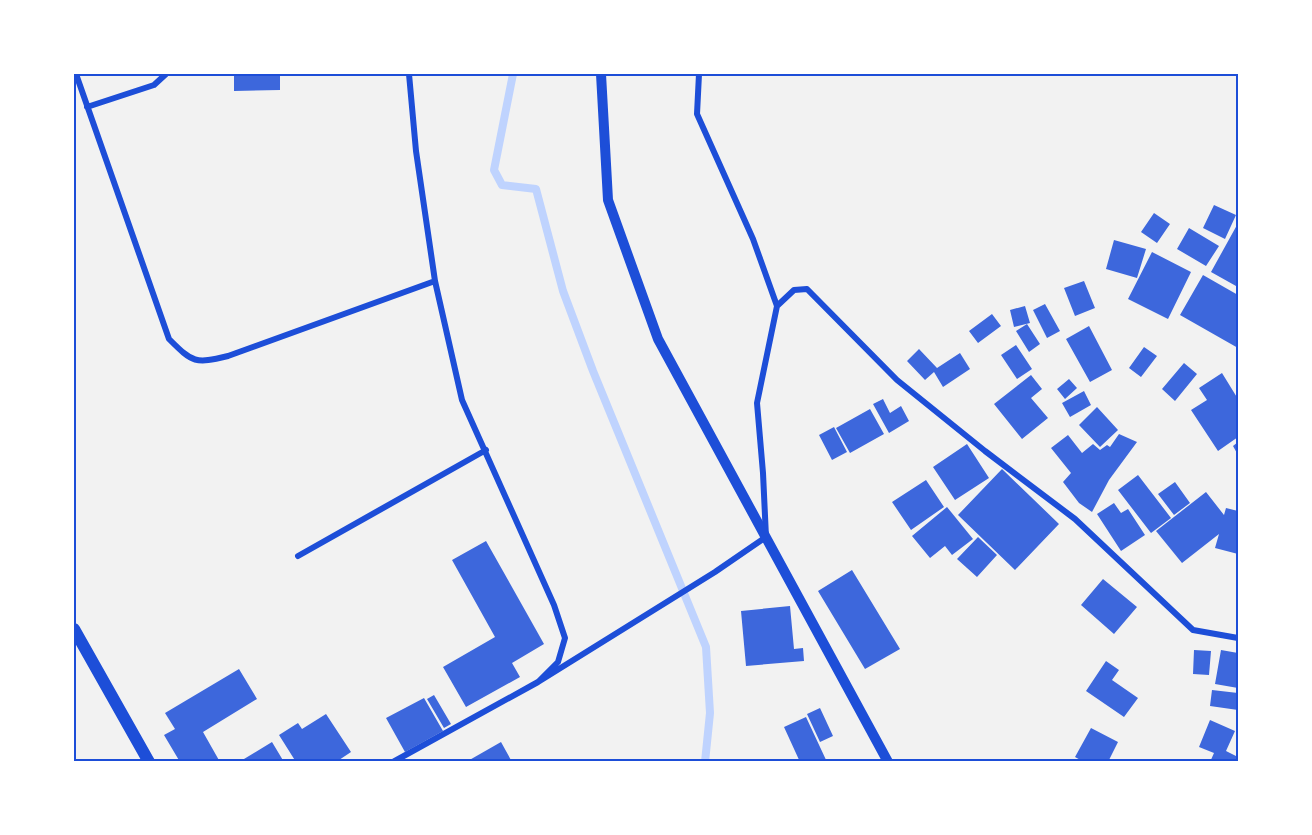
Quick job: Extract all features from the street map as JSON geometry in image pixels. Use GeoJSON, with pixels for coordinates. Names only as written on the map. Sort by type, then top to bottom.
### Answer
{"type":"FeatureCollection","features":[{"type":"Feature","properties":{"kind":"main road"},"geometry":{"type":"LineString","coordinates":[[74,629],[149,762]]}},
{"type":"Feature","properties":{"kind":"street"},"geometry":{"type":"LineString","coordinates":[[76,74],[169,339],[187,357],[203,362],[228,356],[435,281]]}},
{"type":"Feature","properties":{"kind":"street"},"geometry":{"type":"LineString","coordinates":[[87,107],[154,85],[166,74]]}},
{"type":"Feature","properties":{"kind":"street"},"geometry":{"type":"LineString","coordinates":[[409,74],[416,151],[435,281],[462,400],[554,604],[565,638],[558,662],[538,682]]}},
{"type":"Feature","properties":{"kind":"street"},"geometry":{"type":"LineString","coordinates":[[600,74],[608,200],[658,339],[888,762]]}},
{"type":"Feature","properties":{"kind":"street"},"geometry":{"type":"LineString","coordinates":[[699,74],[697,114],[753,239],[777,306],[756,403],[766,537]]}},
{"type":"Feature","properties":{"kind":"street"},"geometry":{"type":"LineString","coordinates":[[777,306],[794,290],[807,289],[897,380],[1075,519],[1194,630],[1239,638]]}},
{"type":"Feature","properties":{"kind":"street"},"geometry":{"type":"LineString","coordinates":[[298,555],[486,450]]}},
{"type":"Feature","properties":{"kind":"street"},"geometry":{"type":"LineString","coordinates":[[393,762],[538,682],[715,572],[766,537]]}},
{"type":"Feature","properties":{"kind":"building"},"geometry":{"type":"Polygon","coordinates":[[[234,74],[280,74],[280,90],[234,91],[234,74]]]}},
{"type":"Feature","properties":{"kind":"building"},"geometry":{"type":"Polygon","coordinates":[[[1214,205],[1236,215],[1225,239],[1203,228],[1214,205]]]}},
{"type":"Feature","properties":{"kind":"building"},"geometry":{"type":"Polygon","coordinates":[[[1154,213],[1170,224],[1157,243],[1141,232],[1154,213]]]}},
{"type":"Feature","properties":{"kind":"building"},"geometry":{"type":"Polygon","coordinates":[[[1237,225],[1238,281],[1236,286],[1211,272],[1237,225]]]}},
{"type":"Feature","properties":{"kind":"building"},"geometry":{"type":"Polygon","coordinates":[[[1189,228],[1219,246],[1206,266],[1177,249],[1189,228]]]}},
{"type":"Feature","properties":{"kind":"building"},"geometry":{"type":"Polygon","coordinates":[[[1114,240],[1146,249],[1137,278],[1106,269],[1114,240]]]}},
{"type":"Feature","properties":{"kind":"building"},"geometry":{"type":"Polygon","coordinates":[[[1152,252],[1191,272],[1168,319],[1128,299],[1152,252]]]}},
{"type":"Feature","properties":{"kind":"building"},"geometry":{"type":"Polygon","coordinates":[[[1203,275],[1238,295],[1238,348],[1180,315],[1203,275]]]}},
{"type":"Feature","properties":{"kind":"building"},"geometry":{"type":"Polygon","coordinates":[[[1084,281],[1095,308],[1075,316],[1064,288],[1084,281]]]}},
{"type":"Feature","properties":{"kind":"building"},"geometry":{"type":"Polygon","coordinates":[[[1045,304],[1060,331],[1047,338],[1033,310],[1045,304]]]}},
{"type":"Feature","properties":{"kind":"building"},"geometry":{"type":"Polygon","coordinates":[[[1025,306],[1030,323],[1014,327],[1010,310],[1025,306]]]}},
{"type":"Feature","properties":{"kind":"building"},"geometry":{"type":"Polygon","coordinates":[[[992,314],[1001,326],[978,343],[969,331],[992,314]]]}},
{"type":"Feature","properties":{"kind":"building"},"geometry":{"type":"Polygon","coordinates":[[[1027,324],[1040,344],[1029,352],[1016,331],[1027,324]]]}},
{"type":"Feature","properties":{"kind":"building"},"geometry":{"type":"Polygon","coordinates":[[[1089,326],[1112,370],[1090,382],[1066,339],[1089,326]]]}},
{"type":"Feature","properties":{"kind":"building"},"geometry":{"type":"Polygon","coordinates":[[[1016,345],[1032,369],[1017,379],[1001,355],[1016,345]]]}},
{"type":"Feature","properties":{"kind":"building"},"geometry":{"type":"Polygon","coordinates":[[[1144,347],[1157,356],[1141,377],[1129,368],[1144,347]]]}},
{"type":"Feature","properties":{"kind":"building"},"geometry":{"type":"Polygon","coordinates":[[[919,349],[937,368],[960,353],[970,369],[943,387],[934,372],[925,380],[907,361],[919,349]]]}},
{"type":"Feature","properties":{"kind":"building"},"geometry":{"type":"Polygon","coordinates":[[[1184,363],[1197,374],[1175,401],[1162,389],[1184,363]]]}},
{"type":"Feature","properties":{"kind":"building"},"geometry":{"type":"Polygon","coordinates":[[[1222,373],[1238,399],[1238,437],[1218,451],[1191,410],[1207,400],[1199,388],[1222,373]]]}},
{"type":"Feature","properties":{"kind":"building"},"geometry":{"type":"Polygon","coordinates":[[[1031,375],[1042,389],[1031,398],[1048,418],[1022,439],[994,404],[1031,375]]]}},
{"type":"Feature","properties":{"kind":"building"},"geometry":{"type":"Polygon","coordinates":[[[1069,379],[1077,388],[1065,399],[1057,389],[1069,379]]]}},
{"type":"Feature","properties":{"kind":"building"},"geometry":{"type":"Polygon","coordinates":[[[1084,391],[1091,405],[1070,417],[1062,403],[1084,391]]]}},
{"type":"Feature","properties":{"kind":"building"},"geometry":{"type":"Polygon","coordinates":[[[883,399],[890,413],[901,406],[909,421],[889,433],[873,404],[883,399]]]}},
{"type":"Feature","properties":{"kind":"building"},"geometry":{"type":"Polygon","coordinates":[[[1097,407],[1118,430],[1100,447],[1079,425],[1097,407]]]}},
{"type":"Feature","properties":{"kind":"building"},"geometry":{"type":"Polygon","coordinates":[[[870,409],[884,434],[850,453],[836,428],[870,409]]]}},
{"type":"Feature","properties":{"kind":"building"},"geometry":{"type":"Polygon","coordinates":[[[834,427],[847,452],[832,460],[819,435],[834,427]]]}},
{"type":"Feature","properties":{"kind":"building"},"geometry":{"type":"Polygon","coordinates":[[[1119,434],[1137,442],[1109,480],[1092,512],[1079,503],[1063,482],[1071,473],[1051,448],[1068,435],[1082,453],[1093,444],[1100,450],[1107,445],[1110,447],[1119,434]]]}},
{"type":"Feature","properties":{"kind":"building"},"geometry":{"type":"Polygon","coordinates":[[[1238,442],[1238,455],[1233,446],[1238,442]]]}},
{"type":"Feature","properties":{"kind":"building"},"geometry":{"type":"Polygon","coordinates":[[[967,444],[989,478],[955,500],[933,467],[967,444]]]}},
{"type":"Feature","properties":{"kind":"building"},"geometry":{"type":"Polygon","coordinates":[[[1002,469],[1059,524],[1015,570],[958,515],[1002,469]]]}},
{"type":"Feature","properties":{"kind":"building"},"geometry":{"type":"Polygon","coordinates":[[[1138,475],[1171,518],[1151,533],[1118,490],[1138,475]]]}},
{"type":"Feature","properties":{"kind":"building"},"geometry":{"type":"Polygon","coordinates":[[[926,480],[944,507],[911,530],[892,502],[926,480]]]}},
{"type":"Feature","properties":{"kind":"building"},"geometry":{"type":"Polygon","coordinates":[[[1175,482],[1190,503],[1174,515],[1158,494],[1175,482]]]}},
{"type":"Feature","properties":{"kind":"building"},"geometry":{"type":"Polygon","coordinates":[[[1206,492],[1224,515],[1226,508],[1238,511],[1238,554],[1215,548],[1219,534],[1182,563],[1156,531],[1206,492]]]}},
{"type":"Feature","properties":{"kind":"building"},"geometry":{"type":"Polygon","coordinates":[[[1114,503],[1121,513],[1128,509],[1145,535],[1121,551],[1097,514],[1114,503]]]}},
{"type":"Feature","properties":{"kind":"building"},"geometry":{"type":"Polygon","coordinates":[[[947,507],[973,539],[952,555],[945,546],[930,558],[912,536],[947,507]]]}},
{"type":"Feature","properties":{"kind":"building"},"geometry":{"type":"Polygon","coordinates":[[[978,537],[997,555],[977,577],[957,559],[978,537]]]}},
{"type":"Feature","properties":{"kind":"building"},"geometry":{"type":"Polygon","coordinates":[[[486,541],[544,644],[512,663],[520,677],[466,707],[443,667],[495,637],[452,560],[486,541]]]}},
{"type":"Feature","properties":{"kind":"building"},"geometry":{"type":"Polygon","coordinates":[[[852,570],[900,649],[865,669],[818,591],[852,570]]]}},
{"type":"Feature","properties":{"kind":"building"},"geometry":{"type":"Polygon","coordinates":[[[1103,579],[1137,607],[1114,634],[1081,605],[1103,579]]]}},
{"type":"Feature","properties":{"kind":"building"},"geometry":{"type":"Polygon","coordinates":[[[790,606],[794,649],[803,648],[804,661],[746,666],[741,611],[790,606]]]}},
{"type":"Feature","properties":{"kind":"building"},"geometry":{"type":"Polygon","coordinates":[[[1194,650],[1211,651],[1209,675],[1193,674],[1194,650]]]}},
{"type":"Feature","properties":{"kind":"building"},"geometry":{"type":"Polygon","coordinates":[[[1221,650],[1238,653],[1238,688],[1215,684],[1221,650]]]}},
{"type":"Feature","properties":{"kind":"building"},"geometry":{"type":"Polygon","coordinates":[[[1106,661],[1119,670],[1112,680],[1138,698],[1124,717],[1086,691],[1106,661]]]}},
{"type":"Feature","properties":{"kind":"building"},"geometry":{"type":"Polygon","coordinates":[[[239,669],[257,699],[203,732],[220,762],[180,762],[164,735],[175,729],[165,713],[239,669]]]}},
{"type":"Feature","properties":{"kind":"building"},"geometry":{"type":"Polygon","coordinates":[[[1212,690],[1238,693],[1238,710],[1210,706],[1212,690]]]}},
{"type":"Feature","properties":{"kind":"building"},"geometry":{"type":"Polygon","coordinates":[[[434,695],[451,724],[444,728],[427,699],[434,695]]]}},
{"type":"Feature","properties":{"kind":"building"},"geometry":{"type":"Polygon","coordinates":[[[424,698],[443,731],[405,752],[386,718],[424,698]]]}},
{"type":"Feature","properties":{"kind":"building"},"geometry":{"type":"Polygon","coordinates":[[[820,708],[833,736],[820,742],[807,714],[820,708]]]}},
{"type":"Feature","properties":{"kind":"building"},"geometry":{"type":"Polygon","coordinates":[[[326,714],[351,752],[336,762],[296,762],[279,735],[298,723],[302,729],[326,714]]]}},
{"type":"Feature","properties":{"kind":"building"},"geometry":{"type":"Polygon","coordinates":[[[806,717],[827,762],[800,762],[784,727],[806,717]]]}},
{"type":"Feature","properties":{"kind":"building"},"geometry":{"type":"Polygon","coordinates":[[[1210,720],[1235,731],[1226,751],[1238,757],[1238,762],[1210,762],[1214,753],[1199,747],[1210,720]]]}},
{"type":"Feature","properties":{"kind":"building"},"geometry":{"type":"Polygon","coordinates":[[[1091,728],[1118,742],[1108,762],[1084,762],[1075,757],[1091,728]]]}},
{"type":"Feature","properties":{"kind":"building"},"geometry":{"type":"Polygon","coordinates":[[[272,742],[284,762],[239,762],[272,742]]]}},
{"type":"Feature","properties":{"kind":"building"},"geometry":{"type":"Polygon","coordinates":[[[501,742],[512,762],[466,762],[501,742]]]}},
{"type":"Feature","properties":{"kind":"waterway"},"geometry":{"type":"LineString","coordinates":[[513,74],[494,170],[502,185],[536,189],[563,291],[593,371],[706,647],[710,713],[705,762]]}}]}
